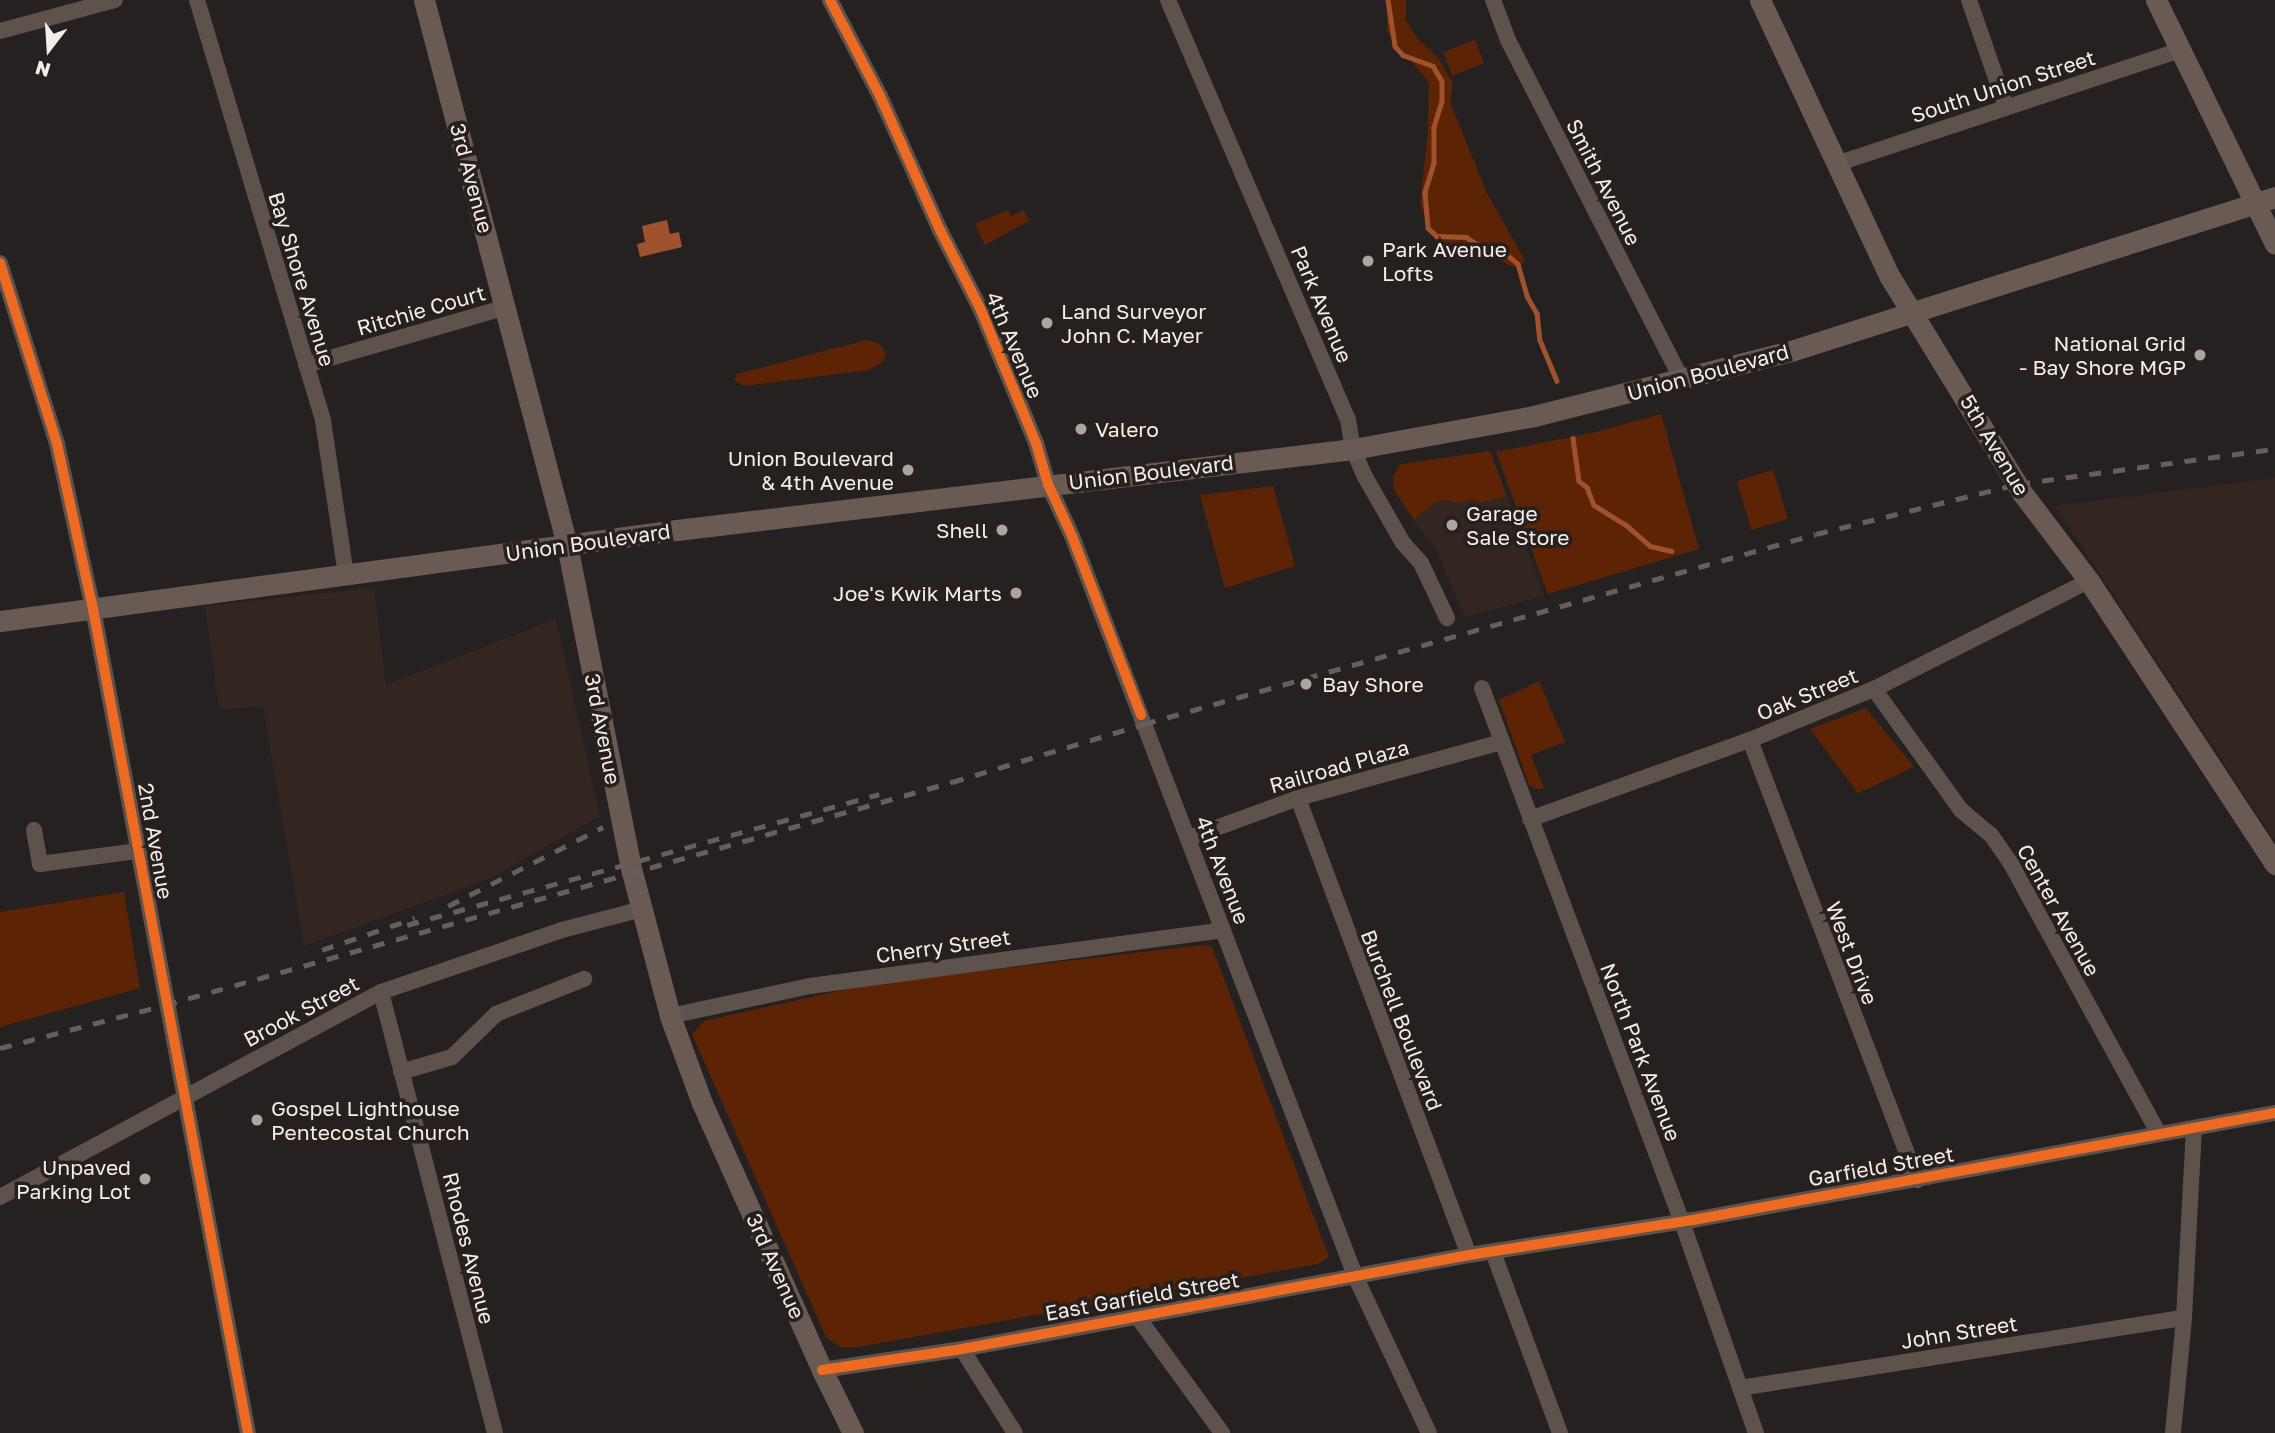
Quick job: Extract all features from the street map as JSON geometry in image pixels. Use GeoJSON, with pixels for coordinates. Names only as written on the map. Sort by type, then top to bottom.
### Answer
{"type":"FeatureCollection","features":[{"type":"Feature","properties":{"kind":"main road","name":"3rd Avenue"},"geometry":{"type":"LineString","coordinates":[[424,0],[507,307],[567,545],[632,872],[670,1016],[702,1103],[853,1433]]}},
{"type":"Feature","properties":{"kind":"main road","name":"5th Avenue"},"geometry":{"type":"LineString","coordinates":[[1760,0],[1839,163],[1890,277],[2023,494],[2089,581],[2275,864]]}},
{"type":"Feature","properties":{"kind":"main road"},"geometry":{"type":"LineString","coordinates":[[2156,0],[2275,244]]}},
{"type":"Feature","properties":{"kind":"main road","name":"Union Boulevard"},"geometry":{"type":"LineString","coordinates":[[0,621],[567,545],[1048,484],[1353,449],[1544,414],[1791,351],[2275,197]]}},
{"type":"Feature","properties":{"kind":"street"},"geometry":{"type":"LineString","coordinates":[[0,32],[116,0]]}},
{"type":"Feature","properties":{"kind":"street","name":"Bay Shore Avenue"},"geometry":{"type":"LineString","coordinates":[[197,0],[323,421],[346,574]]}},
{"type":"Feature","properties":{"kind":"street","name":"4th Avenue"},"geometry":{"type":"LineString","coordinates":[[830,0],[880,96],[940,230],[980,308],[1036,443],[1048,484],[1072,536],[1356,1278],[1429,1433]]}},
{"type":"Feature","properties":{"kind":"street","name":"Park Avenue"},"geometry":{"type":"LineString","coordinates":[[1168,0],[1348,419],[1353,449],[1403,543],[1421,563],[1447,618]]}},
{"type":"Feature","properties":{"kind":"street","name":"Smith Avenue"},"geometry":{"type":"LineString","coordinates":[[1493,0],[1508,40],[1682,380]]}},
{"type":"Feature","properties":{"kind":"street"},"geometry":{"type":"LineString","coordinates":[[1969,0],[2006,107]]}},
{"type":"Feature","properties":{"kind":"street","name":"South Union Street"},"geometry":{"type":"LineString","coordinates":[[1839,163],[2180,50]]}},
{"type":"Feature","properties":{"kind":"street","name":"2nd Avenue"},"geometry":{"type":"LineString","coordinates":[[0,263],[57,444],[93,609],[248,1433]]}},
{"type":"Feature","properties":{"kind":"street","name":"Ritchie Court"},"geometry":{"type":"LineString","coordinates":[[306,365],[507,307]]}},
{"type":"Feature","properties":{"kind":"street","name":"Oak Street"},"geometry":{"type":"LineString","coordinates":[[1530,819],[1751,740],[1874,689],[2089,581]]}},
{"type":"Feature","properties":{"kind":"street","name":"North Park Avenue"},"geometry":{"type":"LineString","coordinates":[[1482,688],[1682,1222],[1756,1433]]}},
{"type":"Feature","properties":{"kind":"street","name":"Center Avenue"},"geometry":{"type":"LineString","coordinates":[[1874,689],[1961,810],[1991,835],[2010,862],[2159,1134]]}},
{"type":"Feature","properties":{"kind":"street","name":"West Drive"},"geometry":{"type":"LineString","coordinates":[[1751,740],[1917,1180]]}},
{"type":"Feature","properties":{"kind":"street","name":"Railroad Plaza"},"geometry":{"type":"LineString","coordinates":[[1189,838],[1298,798],[1502,742]]}},
{"type":"Feature","properties":{"kind":"street","name":"Burchell Boulevard"},"geometry":{"type":"LineString","coordinates":[[1298,798],[1469,1255]]}},
{"type":"Feature","properties":{"kind":"street"},"geometry":{"type":"LineString","coordinates":[[34,830],[40,864],[138,850]]}},
{"type":"Feature","properties":{"kind":"street","name":"Brook Street"},"geometry":{"type":"LineString","coordinates":[[0,1197],[381,992],[562,930],[642,909]]}},
{"type":"Feature","properties":{"kind":"street","name":"Cherry Street"},"geometry":{"type":"LineString","coordinates":[[670,1016],[810,986],[1223,930]]}},
{"type":"Feature","properties":{"kind":"street"},"geometry":{"type":"LineString","coordinates":[[401,1072],[452,1058],[496,1014],[584,979]]}},
{"type":"Feature","properties":{"kind":"street","name":"Rhodes Avenue"},"geometry":{"type":"LineString","coordinates":[[381,992],[495,1433]]}},
{"type":"Feature","properties":{"kind":"street","name":"Garfield Street"},"geometry":{"type":"LineString","coordinates":[[1469,1255],[1682,1222],[2275,1113]]}},
{"type":"Feature","properties":{"kind":"street"},"geometry":{"type":"LineString","coordinates":[[2173,1433],[2184,1318],[2194,1128]]}},
{"type":"Feature","properties":{"kind":"street"},"geometry":{"type":"LineString","coordinates":[[1493,1252],[1559,1433]]}},
{"type":"Feature","properties":{"kind":"street","name":"East Garfield Street"},"geometry":{"type":"LineString","coordinates":[[822,1370],[962,1349],[1469,1255]]}},
{"type":"Feature","properties":{"kind":"street"},"geometry":{"type":"LineString","coordinates":[[1137,1316],[1222,1433]]}},
{"type":"Feature","properties":{"kind":"street","name":"John Street"},"geometry":{"type":"LineString","coordinates":[[1740,1388],[2184,1318]]}},
{"type":"Feature","properties":{"kind":"street"},"geometry":{"type":"LineString","coordinates":[[962,1349],[1015,1433]]}},
{"type":"Feature","properties":{"kind":"shaded area"},"geometry":{"type":"Polygon","coordinates":[[[1387,0],[1406,0],[1406,20],[1417,38],[1438,58],[1453,83],[1450,102],[1487,193],[1525,261],[1513,267],[1483,252],[1436,243],[1420,204],[1428,131],[1429,83],[1387,31],[1387,0]]]}},
{"type":"Feature","properties":{"kind":"shaded area"},"geometry":{"type":"Polygon","coordinates":[[[1475,40],[1484,63],[1452,76],[1443,52],[1475,40]]]}},
{"type":"Feature","properties":{"kind":"shaded area"},"geometry":{"type":"Polygon","coordinates":[[[1008,210],[1011,216],[1024,210],[1029,221],[985,245],[975,224],[1008,210]]]}},
{"type":"Feature","properties":{"kind":"shaded area"},"geometry":{"type":"Polygon","coordinates":[[[667,220],[670,234],[679,232],[682,247],[640,257],[637,244],[645,242],[642,226],[667,220]]]}},
{"type":"Feature","properties":{"kind":"shaded area"},"geometry":{"type":"Polygon","coordinates":[[[866,340],[879,343],[886,353],[883,362],[869,370],[744,386],[734,380],[737,374],[866,340]]]}},
{"type":"Feature","properties":{"kind":"shaded area"},"geometry":{"type":"Polygon","coordinates":[[[1661,414],[1699,549],[1548,594],[1496,452],[1596,432],[1661,414]]]}},
{"type":"Feature","properties":{"kind":"shaded area"},"geometry":{"type":"Polygon","coordinates":[[[1490,451],[1507,496],[1479,503],[1476,500],[1456,503],[1445,500],[1434,503],[1414,520],[1394,490],[1393,476],[1401,464],[1490,451]]]}},
{"type":"Feature","properties":{"kind":"shaded area"},"geometry":{"type":"Polygon","coordinates":[[[1773,470],[1788,519],[1752,530],[1737,481],[1773,470]]]}},
{"type":"Feature","properties":{"kind":"shaded area"},"geometry":{"type":"Polygon","coordinates":[[[2275,478],[2275,841],[2055,506],[2275,478]]]}},
{"type":"Feature","properties":{"kind":"shaded area"},"geometry":{"type":"Polygon","coordinates":[[[1273,486],[1295,566],[1225,588],[1200,495],[1273,486]]]}},
{"type":"Feature","properties":{"kind":"shaded area"},"geometry":{"type":"Polygon","coordinates":[[[1507,496],[1544,596],[1465,617],[1437,552],[1414,520],[1434,503],[1445,500],[1456,503],[1507,496]]]}},
{"type":"Feature","properties":{"kind":"shaded area"},"geometry":{"type":"Polygon","coordinates":[[[374,588],[386,685],[556,619],[600,816],[489,879],[304,946],[263,707],[219,709],[205,606],[374,588]]]}},
{"type":"Feature","properties":{"kind":"shaded area"},"geometry":{"type":"Polygon","coordinates":[[[1539,681],[1565,742],[1531,755],[1544,788],[1536,789],[1529,785],[1499,700],[1539,681]]]}},
{"type":"Feature","properties":{"kind":"shaded area"},"geometry":{"type":"Polygon","coordinates":[[[1866,708],[1914,767],[1858,793],[1810,729],[1866,708]]]}},
{"type":"Feature","properties":{"kind":"shaded area"},"geometry":{"type":"Polygon","coordinates":[[[124,892],[140,988],[0,1027],[0,912],[124,892]]]}},
{"type":"Feature","properties":{"kind":"shaded area"},"geometry":{"type":"Polygon","coordinates":[[[1202,945],[1212,947],[1329,1257],[1318,1264],[858,1347],[840,1347],[826,1337],[692,1034],[704,1021],[865,985],[1202,945]]]}},
{"type":"Feature","properties":{"kind":"waterway"},"geometry":{"type":"LineString","coordinates":[[1388,0],[1395,46],[1403,55],[1433,66],[1442,81],[1442,101],[1434,128],[1434,163],[1425,193],[1428,228],[1437,236],[1466,237],[1486,250],[1505,253],[1518,264],[1527,296],[1537,313],[1540,340],[1557,381]]}},
{"type":"Feature","properties":{"kind":"waterway"},"geometry":{"type":"LineString","coordinates":[[1573,438],[1579,481],[1587,487],[1594,505],[1625,524],[1650,546],[1671,551]]}},
{"type":"Feature","properties":{"kind":"railway"},"geometry":{"type":"LineString","coordinates":[[0,1048],[165,1005],[1816,534],[2018,484],[2275,449]]}},
{"type":"Feature","properties":{"kind":"railway"},"geometry":{"type":"LineString","coordinates":[[407,925],[879,794]]}},
{"type":"Feature","properties":{"kind":"railway"},"geometry":{"type":"LineString","coordinates":[[448,906],[603,827]]}},
{"type":"Feature","properties":{"kind":"railway"},"geometry":{"type":"LineString","coordinates":[[322,950],[415,918]]}},
{"type":"Feature","properties":{"kind":"cycle path"},"geometry":{"type":"LineString","coordinates":[[830,0],[880,96],[940,230],[980,308],[1036,443],[1048,484],[1072,536],[1141,715]]}},
{"type":"Feature","properties":{"kind":"cycle path"},"geometry":{"type":"LineString","coordinates":[[0,263],[57,444],[93,609],[248,1433]]}},
{"type":"Feature","properties":{"kind":"cycle path"},"geometry":{"type":"LineString","coordinates":[[822,1370],[962,1349],[1469,1255],[1693,1220],[2275,1113]]}},
{"type":"Feature","properties":{"kind":"place","name":"Park Avenue Lofts"},"geometry":{"type":"Point","coordinates":[1368,261]}},
{"type":"Feature","properties":{"kind":"place","name":"Land Surveyor John C. Mayer"},"geometry":{"type":"Point","coordinates":[1047,323]}},
{"type":"Feature","properties":{"kind":"place","name":"National Grid - Bay Shore MGP"},"geometry":{"type":"Point","coordinates":[2200,355]}},
{"type":"Feature","properties":{"kind":"place","name":"Valero"},"geometry":{"type":"Point","coordinates":[1081,429]}},
{"type":"Feature","properties":{"kind":"place","name":"Union Boulevard & 4th Avenue"},"geometry":{"type":"Point","coordinates":[908,470]}},
{"type":"Feature","properties":{"kind":"place","name":"Garage Sale Store"},"geometry":{"type":"Point","coordinates":[1452,525]}},
{"type":"Feature","properties":{"kind":"place","name":"Shell"},"geometry":{"type":"Point","coordinates":[1002,530]}},
{"type":"Feature","properties":{"kind":"place","name":"Joe's Kwik Marts"},"geometry":{"type":"Point","coordinates":[1016,593]}},
{"type":"Feature","properties":{"kind":"place","name":"Bay Shore"},"geometry":{"type":"Point","coordinates":[1306,684]}},
{"type":"Feature","properties":{"kind":"place","name":"Gospel Lighthouse Pentecostal Church"},"geometry":{"type":"Point","coordinates":[257,1120]}},
{"type":"Feature","properties":{"kind":"place","name":"Unpaved Parking Lot"},"geometry":{"type":"Point","coordinates":[145,1179]}}]}
